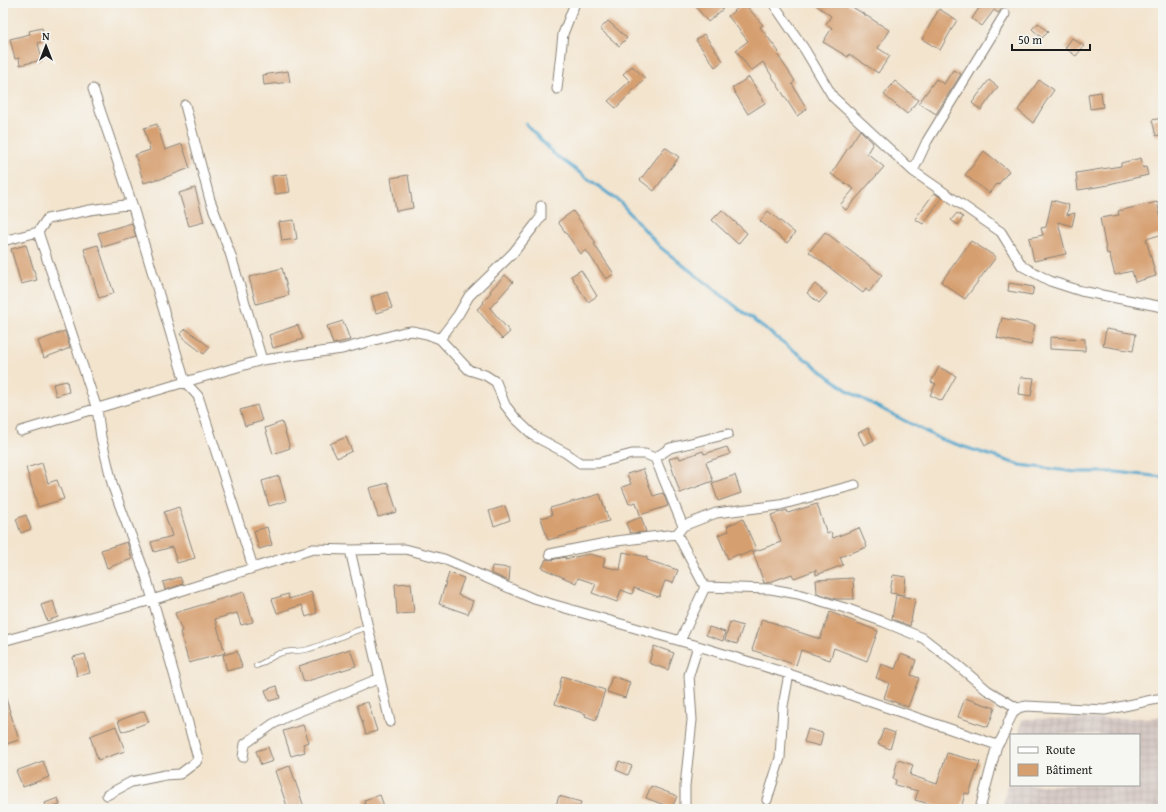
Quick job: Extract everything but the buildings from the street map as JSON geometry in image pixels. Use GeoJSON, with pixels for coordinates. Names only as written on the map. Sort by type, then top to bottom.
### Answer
{"type":"FeatureCollection","features":[{"type":"Feature","properties":{"kind":"street"},"geometry":{"type":"LineString","coordinates":[[557,88],[563,34],[575,3]]}},
{"type":"Feature","properties":{"kind":"street"},"geometry":{"type":"LineString","coordinates":[[773,3],[805,50],[834,97],[914,171],[1001,232],[1022,266],[1050,281],[1081,291],[1163,307]]}},
{"type":"Feature","properties":{"kind":"street"},"geometry":{"type":"LineString","coordinates":[[914,171],[927,141],[1005,14]]}},
{"type":"Feature","properties":{"kind":"street"},"geometry":{"type":"LineString","coordinates":[[93,88],[132,204],[184,382],[198,396],[253,567]]}},
{"type":"Feature","properties":{"kind":"street"},"geometry":{"type":"LineString","coordinates":[[185,105],[210,200],[230,253],[262,360]]}},
{"type":"Feature","properties":{"kind":"street"},"geometry":{"type":"LineString","coordinates":[[3,241],[38,232],[47,220],[90,210],[132,204]]}},
{"type":"Feature","properties":{"kind":"street"},"geometry":{"type":"LineString","coordinates":[[440,339],[469,296],[513,253],[541,217],[541,206]]}},
{"type":"Feature","properties":{"kind":"street"},"geometry":{"type":"LineString","coordinates":[[38,232],[97,409],[101,437],[113,487],[146,576],[198,758],[196,762],[180,774],[165,775],[131,782],[107,795]]}},
{"type":"Feature","properties":{"kind":"street"},"geometry":{"type":"LineString","coordinates":[[21,431],[262,360],[342,349],[412,331],[440,339],[469,370],[485,375],[496,382],[505,405],[516,419],[534,436],[566,453],[580,463],[598,463],[632,454],[645,454],[655,458],[683,526]]}},
{"type":"Feature","properties":{"kind":"street"},"geometry":{"type":"LineString","coordinates":[[655,458],[670,448],[728,434]]}},
{"type":"Feature","properties":{"kind":"street"},"geometry":{"type":"LineString","coordinates":[[550,554],[616,541],[677,534],[683,526],[716,513],[780,505],[855,485]]}},
{"type":"Feature","properties":{"kind":"street"},"geometry":{"type":"LineString","coordinates":[[677,534],[705,587]]}},
{"type":"Feature","properties":{"kind":"street"},"geometry":{"type":"LineString","coordinates":[[3,641],[152,600],[313,549],[405,549],[444,559],[534,599],[789,674],[997,745]]}},
{"type":"Feature","properties":{"kind":"street"},"geometry":{"type":"LineString","coordinates":[[350,550],[390,722]]}},
{"type":"Feature","properties":{"kind":"street"},"geometry":{"type":"LineString","coordinates":[[680,641],[705,587]]}},
{"type":"Feature","properties":{"kind":"street"},"geometry":{"type":"LineString","coordinates":[[705,587],[771,589],[798,594],[845,608],[884,622],[923,638],[987,690],[1017,708]]}},
{"type":"Feature","properties":{"kind":"street"},"geometry":{"type":"LineString","coordinates":[[685,809],[692,720],[689,675],[698,646]]}},
{"type":"Feature","properties":{"kind":"street"},"geometry":{"type":"LineString","coordinates":[[767,800],[780,758],[783,706],[789,674]]}},
{"type":"Feature","properties":{"kind":"street"},"geometry":{"type":"LineString","coordinates":[[242,757],[245,744],[273,724],[380,678]]}},
{"type":"Feature","properties":{"kind":"street"},"geometry":{"type":"LineString","coordinates":[[980,809],[997,745],[1002,741],[1013,713],[1017,708],[1026,706],[1105,710],[1163,699]]}},
{"type":"Feature","properties":{"kind":"lane"},"geometry":{"type":"LineString","coordinates":[[256,666],[280,653],[307,650],[321,646],[353,631],[368,627]]}},
{"type":"Feature","properties":{"kind":"shaded area"},"geometry":{"type":"Polygon","coordinates":[[[1163,717],[1163,809],[1002,809],[1010,773],[1010,786],[1140,786],[1140,734],[1019,734],[1022,719],[1163,717]]]}},
{"type":"Feature","properties":{"kind":"waterway"},"geometry":{"type":"LineString","coordinates":[[526,124],[554,154],[620,202],[660,247],[757,323],[851,393],[940,439],[1020,465],[1076,472],[1116,472],[1163,477]]}}]}
